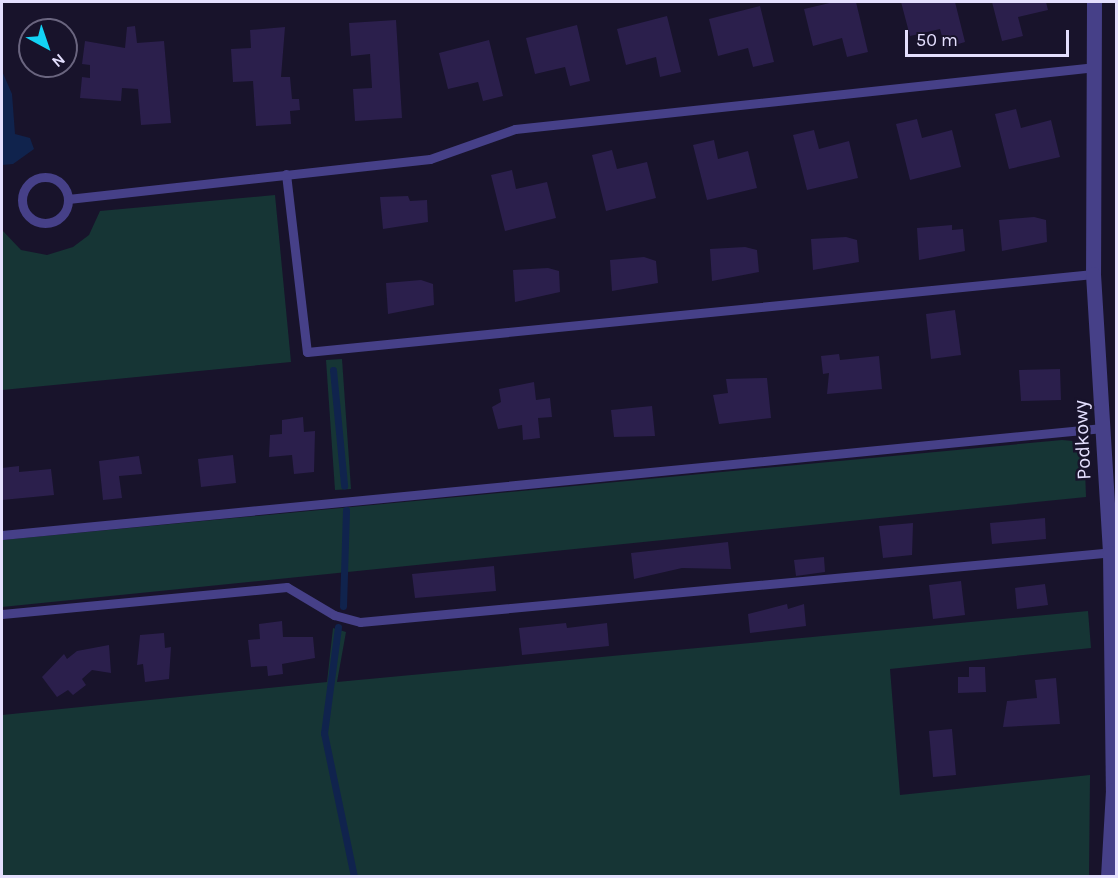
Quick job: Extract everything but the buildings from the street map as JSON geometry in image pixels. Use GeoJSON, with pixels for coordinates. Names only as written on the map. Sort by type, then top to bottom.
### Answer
{"type":"FeatureCollection","features":[{"type":"Feature","properties":{"kind":"street","name":"Podkowy"},"geometry":{"type":"LineString","coordinates":[[1094,2],[1093,274],[1113,552],[1113,790],[1108,876]]}},
{"type":"Feature","properties":{"kind":"lane"},"geometry":{"type":"LineString","coordinates":[[68,199],[430,159],[515,129],[1095,67]]}},
{"type":"Feature","properties":{"kind":"lane"},"geometry":{"type":"LineString","coordinates":[[286,174],[307,352],[1093,274]]}},
{"type":"Feature","properties":{"kind":"lane"},"geometry":{"type":"LineString","coordinates":[[40,178],[62,185],[68,199],[62,216],[44,223],[27,214],[22,201],[27,186],[40,178]]}},
{"type":"Feature","properties":{"kind":"lane"},"geometry":{"type":"LineString","coordinates":[[2,535],[1103,428]]}},
{"type":"Feature","properties":{"kind":"lane"},"geometry":{"type":"LineString","coordinates":[[2,614],[287,587],[334,615],[360,622],[1113,552]]}},
{"type":"Feature","properties":{"kind":"green space"},"geometry":{"type":"Polygon","coordinates":[[[275,195],[291,362],[2,390],[2,230],[21,250],[47,255],[73,247],[89,235],[100,211],[275,195]]]}},
{"type":"Feature","properties":{"kind":"green space"},"geometry":{"type":"Polygon","coordinates":[[[342,359],[351,489],[335,490],[326,360],[342,359]]]}},
{"type":"Feature","properties":{"kind":"green space"},"geometry":{"type":"Polygon","coordinates":[[[1062,440],[1084,442],[1086,497],[2,607],[2,540],[1062,440]]]}},
{"type":"Feature","properties":{"kind":"green space"},"geometry":{"type":"Polygon","coordinates":[[[1088,611],[1091,648],[890,669],[900,795],[1090,775],[1089,876],[2,876],[2,715],[327,682],[333,628],[346,632],[337,682],[1088,611]]]}},
{"type":"Feature","properties":{"kind":"water"},"geometry":{"type":"Polygon","coordinates":[[[2,71],[12,94],[15,134],[30,138],[34,149],[13,164],[2,165],[2,71]]]}},
{"type":"Feature","properties":{"kind":"waterway"},"geometry":{"type":"LineString","coordinates":[[333,370],[344,485]]}},
{"type":"Feature","properties":{"kind":"waterway"},"geometry":{"type":"LineString","coordinates":[[343,606],[346,510]]}},
{"type":"Feature","properties":{"kind":"waterway"},"geometry":{"type":"LineString","coordinates":[[338,627],[324,733],[354,876]]}}]}
